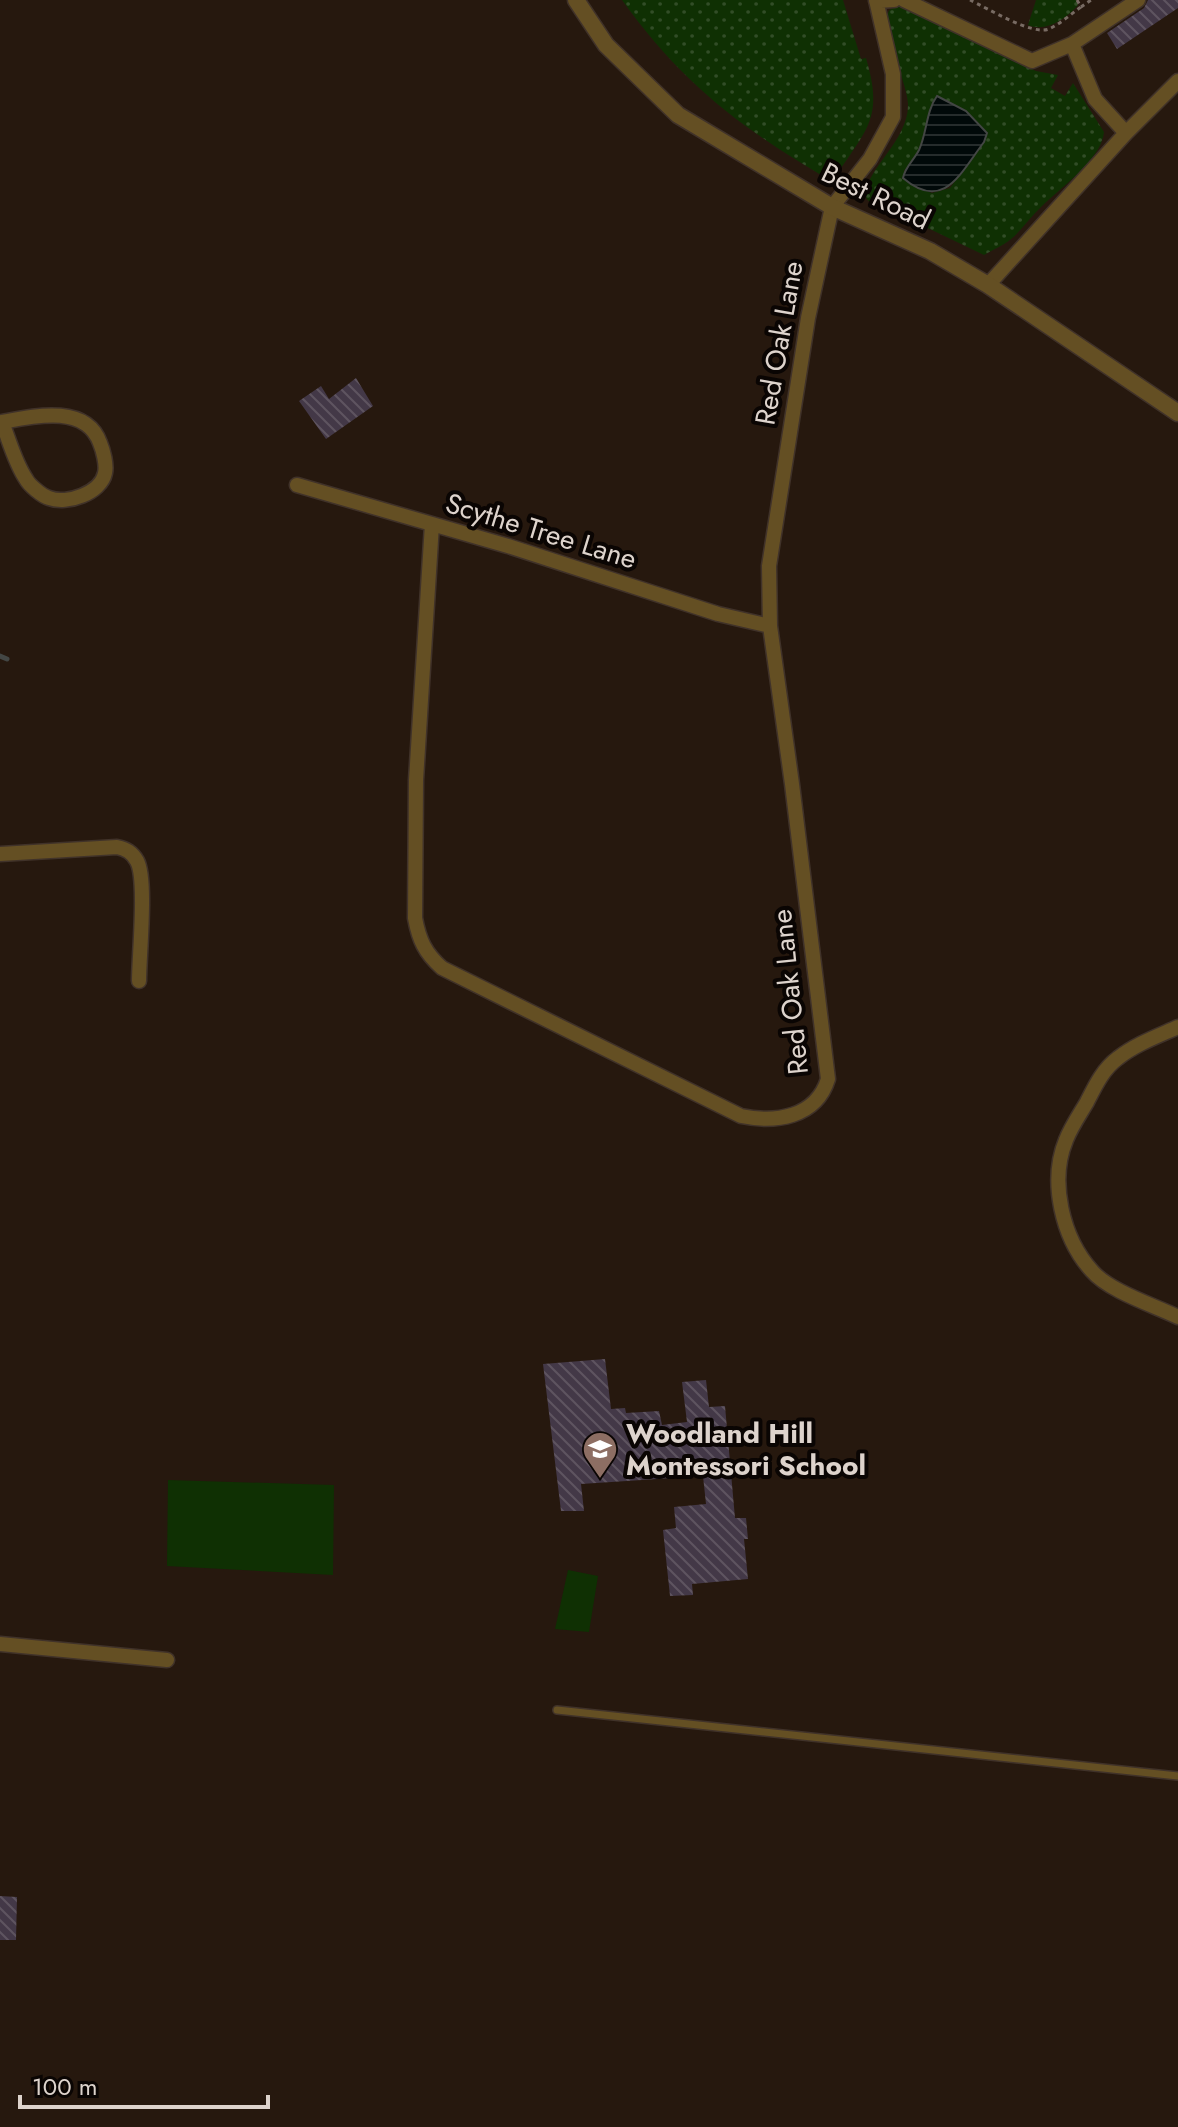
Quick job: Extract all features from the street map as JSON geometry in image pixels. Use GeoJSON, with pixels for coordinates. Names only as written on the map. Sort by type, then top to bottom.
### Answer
{"type":"FeatureCollection","features":[{"type":"Feature","properties":{"kind":"street","name":"Best Road"},"geometry":{"type":"LineString","coordinates":[[576,0],[606,45],[678,115],[832,207],[930,251],[988,285],[1178,413]]}},
{"type":"Feature","properties":{"kind":"street"},"geometry":{"type":"LineString","coordinates":[[832,207],[870,159],[893,117],[893,74],[876,1],[894,0]]}},
{"type":"Feature","properties":{"kind":"street"},"geometry":{"type":"LineString","coordinates":[[904,0],[1032,61],[1072,44],[1138,0]]}},
{"type":"Feature","properties":{"kind":"street"},"geometry":{"type":"LineString","coordinates":[[1072,44],[1095,99],[1126,133]]}},
{"type":"Feature","properties":{"kind":"street"},"geometry":{"type":"LineString","coordinates":[[988,285],[1126,133],[1178,81]]}},
{"type":"Feature","properties":{"kind":"street","name":"Red Oak Lane"},"geometry":{"type":"LineString","coordinates":[[432,524],[416,780],[415,918],[419,938],[429,957],[442,968],[741,1116],[780,1120],[800,1113],[814,1102],[826,1087],[828,1079],[770,626],[769,566],[808,318],[832,207]]}},
{"type":"Feature","properties":{"kind":"street"},"geometry":{"type":"LineString","coordinates":[[51,415],[82,421],[98,437],[103,450],[105,473],[97,486],[77,499],[50,499],[26,481],[1,422],[51,415]]}},
{"type":"Feature","properties":{"kind":"street","name":"Scythe Tree Lane"},"geometry":{"type":"LineString","coordinates":[[297,485],[718,614],[770,626]]}},
{"type":"Feature","properties":{"kind":"street"},"geometry":{"type":"LineString","coordinates":[[0,854],[117,847],[128,850],[138,862],[141,881],[139,981]]}},
{"type":"Feature","properties":{"kind":"street"},"geometry":{"type":"LineString","coordinates":[[1178,1027],[1136,1046],[1117,1058],[1101,1075],[1066,1140],[1058,1170],[1066,1224],[1078,1253],[1094,1274],[1114,1287],[1178,1317]]}},
{"type":"Feature","properties":{"kind":"street"},"geometry":{"type":"LineString","coordinates":[[0,1644],[167,1660]]}},
{"type":"Feature","properties":{"kind":"lane"},"geometry":{"type":"LineString","coordinates":[[557,1710],[1178,1776]]}},
{"type":"Feature","properties":{"kind":"path"},"geometry":{"type":"LineString","coordinates":[[970,0],[1040,31],[1049,29],[1091,0]]}},
{"type":"Feature","properties":{"kind":"path"},"geometry":{"type":"LineString","coordinates":[[1077,0],[1081,7]]}},
{"type":"Feature","properties":{"kind":"green space"},"geometry":{"type":"Polygon","coordinates":[[[622,0],[843,0],[861,59],[866,58],[873,108],[865,132],[837,174],[829,177],[821,175],[736,119],[688,78],[622,0]]]}},
{"type":"Feature","properties":{"kind":"green space"},"geometry":{"type":"Polygon","coordinates":[[[1036,0],[1076,0],[1078,5],[1056,23],[1035,27],[1028,25],[1036,0]]]}},
{"type":"Feature","properties":{"kind":"green space"},"geometry":{"type":"Polygon","coordinates":[[[898,6],[1036,71],[1058,75],[1051,88],[1065,96],[1073,83],[1104,132],[1096,153],[1088,163],[1019,232],[984,255],[911,220],[874,207],[866,198],[871,177],[894,143],[906,118],[907,94],[887,21],[889,11],[898,6]],[[937,96],[918,151],[904,171],[909,184],[932,193],[950,188],[984,142],[987,133],[966,111],[937,96]]]}},
{"type":"Feature","properties":{"kind":"green space"},"geometry":{"type":"Polygon","coordinates":[[[168,1480],[334,1485],[333,1575],[167,1566],[168,1480]]]}},
{"type":"Feature","properties":{"kind":"green space"},"geometry":{"type":"Polygon","coordinates":[[[568,1570],[598,1576],[589,1632],[555,1629],[568,1570]]]}},
{"type":"Feature","properties":{"kind":"shaded area"},"geometry":{"type":"Polygon","coordinates":[[[937,96],[966,111],[987,133],[959,176],[941,190],[930,191],[917,188],[903,178],[919,150],[937,96]]]}},
{"type":"Feature","properties":{"kind":"building"},"geometry":{"type":"Polygon","coordinates":[[[1148,0],[1178,0],[1178,8],[1117,49],[1107,33],[1144,8],[1148,0]]]}},
{"type":"Feature","properties":{"kind":"building"},"geometry":{"type":"Polygon","coordinates":[[[356,378],[373,406],[326,439],[299,401],[321,386],[329,399],[356,378]]]}},
{"type":"Feature","properties":{"kind":"building","name":"Woodland Hill Montessori School"},"geometry":{"type":"Polygon","coordinates":[[[605,1359],[611,1409],[625,1408],[626,1413],[659,1411],[662,1425],[687,1422],[682,1382],[706,1380],[709,1407],[725,1406],[735,1518],[746,1518],[748,1539],[744,1539],[748,1579],[692,1584],[693,1595],[670,1596],[663,1530],[676,1528],[674,1507],[706,1504],[703,1476],[581,1484],[584,1511],[561,1511],[543,1364],[605,1359]]]}},
{"type":"Feature","properties":{"kind":"building"},"geometry":{"type":"Polygon","coordinates":[[[0,1896],[17,1897],[16,1940],[0,1940],[0,1896]]]}},
{"type":"Feature","properties":{"kind":"waterway"},"geometry":{"type":"LineString","coordinates":[[0,656],[7,659]]}},
{"type":"Feature","properties":{"kind":"place","name":"Woodland Hill Montessori School"},"geometry":{"type":"Point","coordinates":[600,1480]}}]}
